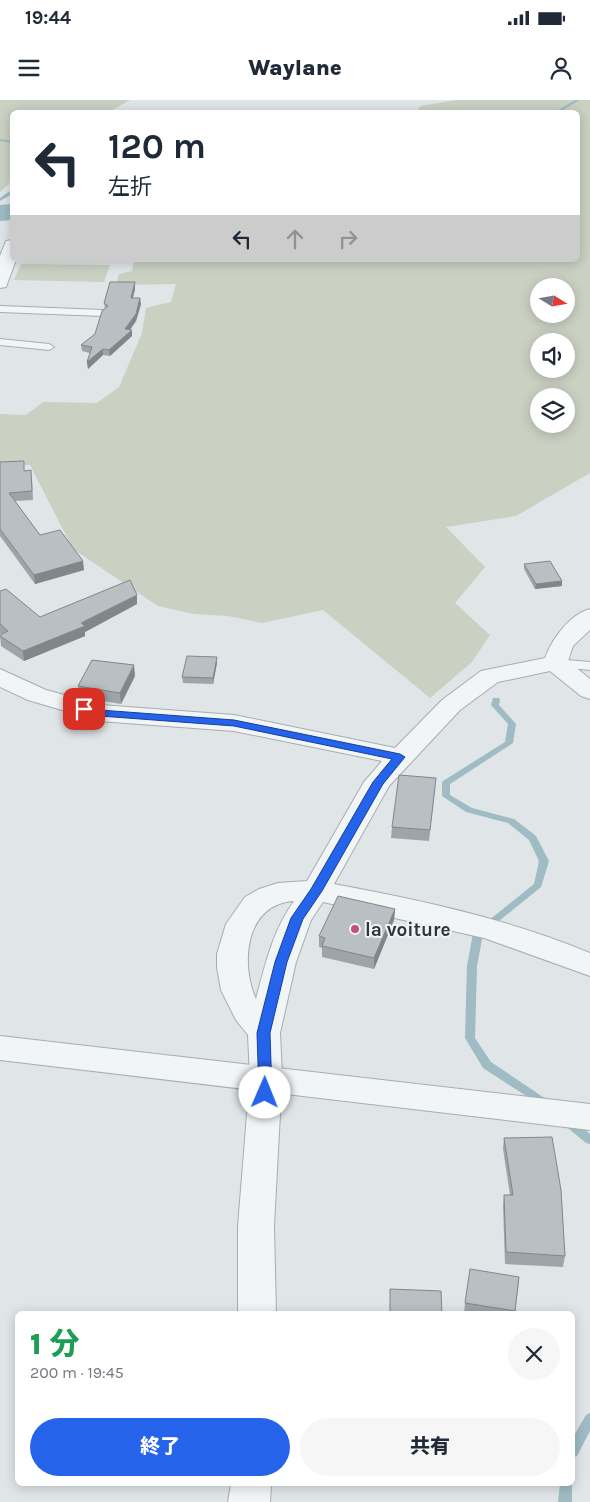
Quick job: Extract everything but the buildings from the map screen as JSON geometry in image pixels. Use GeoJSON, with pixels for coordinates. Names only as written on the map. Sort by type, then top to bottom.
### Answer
{"type":"FeatureCollection","features":[{"type":"Feature","properties":{"kind":"street"},"geometry":{"type":"LineString","coordinates":[[0,284],[10,252]]}},
{"type":"Feature","properties":{"kind":"street"},"geometry":{"type":"LineString","coordinates":[[555,663],[562,644],[590,616]]}},
{"type":"Feature","properties":{"kind":"street"},"geometry":{"type":"LineString","coordinates":[[257,1311],[256,1226],[266,1077],[264,1033],[276,979],[297,918],[316,891],[378,782],[451,705],[490,676],[555,663],[590,691]]}},
{"type":"Feature","properties":{"kind":"street"},"geometry":{"type":"LineString","coordinates":[[0,678],[37,695],[100,713],[234,723],[400,757]]}},
{"type":"Feature","properties":{"kind":"street"},"geometry":{"type":"LineString","coordinates":[[264,1033],[244,1008],[231,965],[240,920],[253,904],[276,894],[316,891],[484,928],[548,946],[590,965]]}},
{"type":"Feature","properties":{"kind":"street"},"geometry":{"type":"LineString","coordinates":[[0,1048],[266,1077],[590,1117]]}},
{"type":"Feature","properties":{"kind":"street"},"geometry":{"type":"LineString","coordinates":[[249,1502],[251,1486]]}},
{"type":"Feature","properties":{"kind":"lane"},"geometry":{"type":"LineString","coordinates":[[0,308],[103,313]]}},
{"type":"Feature","properties":{"kind":"lane"},"geometry":{"type":"LineString","coordinates":[[0,342],[49,347]]}},
{"type":"Feature","properties":{"kind":"lane"},"geometry":{"type":"LineString","coordinates":[[555,663],[590,666]]}},
{"type":"Feature","properties":{"kind":"shaded area"},"geometry":{"type":"Polygon","coordinates":[[[0,100],[130,100],[112,110],[10,110],[10,182],[0,192],[0,100]]]}},
{"type":"Feature","properties":{"kind":"shaded area"},"geometry":{"type":"Polygon","coordinates":[[[456,100],[590,100],[590,473],[516,516],[446,527],[485,567],[455,603],[490,635],[472,662],[430,698],[323,610],[262,623],[228,616],[194,614],[158,606],[73,549],[30,465],[0,466],[0,414],[26,415],[43,402],[97,403],[119,387],[142,333],[146,308],[171,302],[176,284],[116,285],[119,274],[132,271],[134,262],[580,262],[580,110],[418,110],[421,106],[456,100]]]}},
{"type":"Feature","properties":{"kind":"shaded area"},"geometry":{"type":"Polygon","coordinates":[[[21,264],[110,265],[104,282],[14,280],[21,264]]]}},
{"type":"Feature","properties":{"kind":"waterway"},"geometry":{"type":"LineString","coordinates":[[560,110],[578,100]]}},
{"type":"Feature","properties":{"kind":"waterway"},"geometry":{"type":"LineString","coordinates":[[0,140],[10,142]]}},
{"type":"Feature","properties":{"kind":"waterway"},"geometry":{"type":"LineString","coordinates":[[0,200],[10,193]]}},
{"type":"Feature","properties":{"kind":"waterway"},"geometry":{"type":"LineString","coordinates":[[0,213],[10,212]]}},
{"type":"Feature","properties":{"kind":"waterway"},"geometry":{"type":"LineString","coordinates":[[496,700],[495,705],[512,724],[509,743],[446,783],[446,796],[469,810],[511,821],[533,838],[544,861],[538,885],[478,933],[472,966],[470,1038],[487,1065],[545,1104]]}},
{"type":"Feature","properties":{"kind":"waterway"},"geometry":{"type":"LineString","coordinates":[[567,1121],[590,1140]]}},
{"type":"Feature","properties":{"kind":"waterway"},"geometry":{"type":"LineString","coordinates":[[575,1446],[590,1419]]}},
{"type":"Feature","properties":{"kind":"waterway"},"geometry":{"type":"LineString","coordinates":[[565,1502],[566,1486]]}},
{"type":"Feature","properties":{"kind":"place","name":"la voiture"},"geometry":{"type":"Point","coordinates":[355,929]}},
{"type":"Feature","properties":{"kind":"route"},"geometry":{"type":"LineString","coordinates":[[84,709],[100,713],[234,723],[400,757],[378,782],[316,891],[297,918],[281,962],[269,1005],[264,1033],[265,1093]]}}]}
